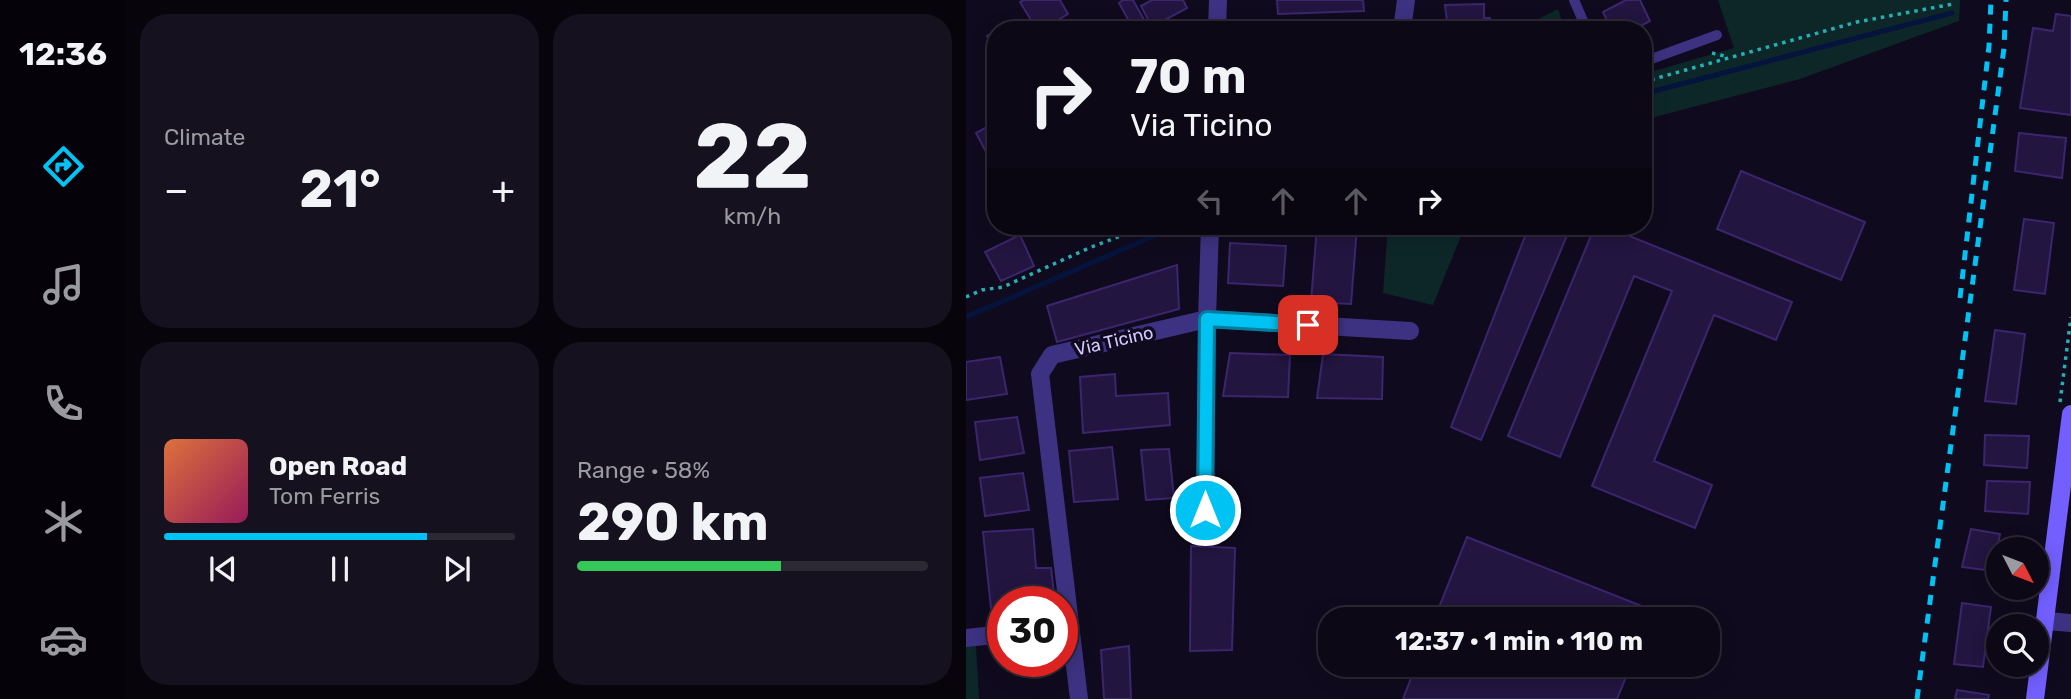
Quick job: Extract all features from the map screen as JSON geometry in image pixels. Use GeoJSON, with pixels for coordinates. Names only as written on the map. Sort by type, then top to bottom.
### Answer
{"type":"FeatureCollection","features":[{"type":"Feature","properties":{"kind":"main road"},"geometry":{"type":"LineString","coordinates":[[2047,614],[2068,459],[2071,414]]}},
{"type":"Feature","properties":{"kind":"main road"},"geometry":{"type":"LineString","coordinates":[[2035,699],[2038,677]]}},
{"type":"Feature","properties":{"kind":"street"},"geometry":{"type":"LineString","coordinates":[[1217,21],[1218,0]]}},
{"type":"Feature","properties":{"kind":"street"},"geometry":{"type":"LineString","coordinates":[[1403,21],[1406,0]]}},
{"type":"Feature","properties":{"kind":"street"},"geometry":{"type":"LineString","coordinates":[[1205,510],[1210,235]]}},
{"type":"Feature","properties":{"kind":"street","name":"Via Ticino"},"geometry":{"type":"LineString","coordinates":[[1062,586],[1040,374],[1052,355],[1207,319],[1410,331]]}},
{"type":"Feature","properties":{"kind":"street"},"geometry":{"type":"LineString","coordinates":[[2049,621],[2071,623]]}},
{"type":"Feature","properties":{"kind":"street"},"geometry":{"type":"LineString","coordinates":[[966,638],[987,636]]}},
{"type":"Feature","properties":{"kind":"street","name":"Via Ticino"},"geometry":{"type":"LineString","coordinates":[[1075,677],[1079,699]]}},
{"type":"Feature","properties":{"kind":"lane"},"geometry":{"type":"LineString","coordinates":[[1574,0],[1583,21]]}},
{"type":"Feature","properties":{"kind":"lane"},"geometry":{"type":"LineString","coordinates":[[1652,59],[1717,35]]}},
{"type":"Feature","properties":{"kind":"path"},"geometry":{"type":"LineString","coordinates":[[1652,79],[1857,22],[1953,4]]}},
{"type":"Feature","properties":{"kind":"path"},"geometry":{"type":"LineString","coordinates":[[966,297],[982,290],[1003,287],[1123,235]]}},
{"type":"Feature","properties":{"kind":"green space"},"geometry":{"type":"Polygon","coordinates":[[[1718,0],[1960,0],[1959,21],[1800,79],[1652,118],[1652,71],[1734,48],[1718,0]]]}},
{"type":"Feature","properties":{"kind":"green space"},"geometry":{"type":"Polygon","coordinates":[[[1558,9],[1562,21],[1535,21],[1558,9]]]}},
{"type":"Feature","properties":{"kind":"green space"},"geometry":{"type":"Polygon","coordinates":[[[1387,235],[1461,235],[1433,305],[1383,293],[1387,235]]]}},
{"type":"Feature","properties":{"kind":"green space"},"geometry":{"type":"Polygon","coordinates":[[[976,646],[979,699],[966,699],[966,647],[976,646]]]}},
{"type":"Feature","properties":{"kind":"building"},"geometry":{"type":"Polygon","coordinates":[[[1060,0],[1068,14],[1056,21],[1032,21],[1020,2],[1060,0]]]}},
{"type":"Feature","properties":{"kind":"building"},"geometry":{"type":"Polygon","coordinates":[[[1133,0],[1145,21],[1129,21],[1119,3],[1133,0]]]}},
{"type":"Feature","properties":{"kind":"building"},"geometry":{"type":"Polygon","coordinates":[[[1152,0],[1183,0],[1187,8],[1163,21],[1149,21],[1141,6],[1152,0]]]}},
{"type":"Feature","properties":{"kind":"building"},"geometry":{"type":"Polygon","coordinates":[[[1277,0],[1363,0],[1364,11],[1278,14],[1277,0]]]}},
{"type":"Feature","properties":{"kind":"building"},"geometry":{"type":"Polygon","coordinates":[[[1626,0],[1640,0],[1650,21],[1607,21],[1603,12],[1626,0]]]}},
{"type":"Feature","properties":{"kind":"building"},"geometry":{"type":"Polygon","coordinates":[[[1484,4],[1484,18],[1490,18],[1490,21],[1447,21],[1445,5],[1484,4]]]}},
{"type":"Feature","properties":{"kind":"building"},"geometry":{"type":"Polygon","coordinates":[[[2056,14],[2071,16],[2071,115],[2020,108],[2033,28],[2053,31],[2056,14]]]}},
{"type":"Feature","properties":{"kind":"building"},"geometry":{"type":"Polygon","coordinates":[[[987,127],[987,154],[976,133],[987,127]]]}},
{"type":"Feature","properties":{"kind":"building"},"geometry":{"type":"Polygon","coordinates":[[[2019,133],[2066,138],[2062,178],[2015,171],[2019,133]]]}},
{"type":"Feature","properties":{"kind":"building"},"geometry":{"type":"Polygon","coordinates":[[[1741,171],[1865,222],[1841,280],[1717,229],[1741,171]]]}},
{"type":"Feature","properties":{"kind":"building"},"geometry":{"type":"Polygon","coordinates":[[[2024,219],[2054,223],[2045,294],[2014,290],[2024,219]]]}},
{"type":"Feature","properties":{"kind":"building"},"geometry":{"type":"Polygon","coordinates":[[[1020,235],[1034,266],[1001,281],[985,252],[1020,235]]]}},
{"type":"Feature","properties":{"kind":"building"},"geometry":{"type":"Polygon","coordinates":[[[1316,235],[1356,235],[1351,304],[1311,302],[1316,235]]]}},
{"type":"Feature","properties":{"kind":"building"},"geometry":{"type":"Polygon","coordinates":[[[1526,235],[1567,235],[1481,440],[1451,427],[1526,235]]]}},
{"type":"Feature","properties":{"kind":"building"},"geometry":{"type":"Polygon","coordinates":[[[1591,235],[1627,235],[1792,302],[1776,340],[1714,315],[1654,461],[1712,485],[1695,528],[1592,486],[1672,291],[1634,276],[1560,457],[1508,436],[1591,235]]]}},
{"type":"Feature","properties":{"kind":"building"},"geometry":{"type":"Polygon","coordinates":[[[1230,243],[1286,246],[1283,286],[1228,283],[1230,243]]]}},
{"type":"Feature","properties":{"kind":"building"},"geometry":{"type":"Polygon","coordinates":[[[1177,265],[1179,309],[1057,342],[1047,306],[1177,265]]]}},
{"type":"Feature","properties":{"kind":"building"},"geometry":{"type":"Polygon","coordinates":[[[1995,330],[2025,334],[2016,404],[1985,401],[1995,330]]]}},
{"type":"Feature","properties":{"kind":"building"},"geometry":{"type":"Polygon","coordinates":[[[1230,353],[1290,355],[1288,397],[1223,396],[1230,353]]]}},
{"type":"Feature","properties":{"kind":"building"},"geometry":{"type":"Polygon","coordinates":[[[1323,354],[1383,357],[1382,399],[1317,398],[1323,354]]]}},
{"type":"Feature","properties":{"kind":"building"},"geometry":{"type":"Polygon","coordinates":[[[1000,357],[1007,394],[966,400],[966,362],[1000,357]]]}},
{"type":"Feature","properties":{"kind":"building"},"geometry":{"type":"Polygon","coordinates":[[[1115,374],[1116,396],[1168,393],[1170,425],[1083,433],[1080,377],[1115,374]]]}},
{"type":"Feature","properties":{"kind":"building"},"geometry":{"type":"Polygon","coordinates":[[[1017,417],[1024,453],[980,460],[975,422],[1017,417]]]}},
{"type":"Feature","properties":{"kind":"building"},"geometry":{"type":"Polygon","coordinates":[[[1985,435],[2029,436],[2027,468],[1984,465],[1985,435]]]}},
{"type":"Feature","properties":{"kind":"building"},"geometry":{"type":"Polygon","coordinates":[[[1112,447],[1118,499],[1074,502],[1069,451],[1112,447]]]}},
{"type":"Feature","properties":{"kind":"building"},"geometry":{"type":"Polygon","coordinates":[[[1169,449],[1174,498],[1146,500],[1141,450],[1169,449]]]}},
{"type":"Feature","properties":{"kind":"building"},"geometry":{"type":"Polygon","coordinates":[[[1023,473],[1029,510],[985,516],[980,478],[1023,473]]]}},
{"type":"Feature","properties":{"kind":"building"},"geometry":{"type":"Polygon","coordinates":[[[1987,481],[2030,482],[2028,514],[1985,511],[1987,481]]]}},
{"type":"Feature","properties":{"kind":"building"},"geometry":{"type":"Polygon","coordinates":[[[1033,529],[1036,568],[1051,568],[1053,586],[989,586],[983,532],[1033,529]]]}},
{"type":"Feature","properties":{"kind":"building"},"geometry":{"type":"Polygon","coordinates":[[[1971,529],[2000,534],[1999,537],[1986,537],[1986,570],[1962,567],[1971,529]]]}},
{"type":"Feature","properties":{"kind":"building"},"geometry":{"type":"Polygon","coordinates":[[[1467,537],[1644,607],[1439,607],[1467,537]]]}},
{"type":"Feature","properties":{"kind":"building"},"geometry":{"type":"Polygon","coordinates":[[[1191,546],[1235,548],[1232,650],[1190,651],[1191,546]]]}},
{"type":"Feature","properties":{"kind":"building"},"geometry":{"type":"Polygon","coordinates":[[[1962,603],[1991,607],[1990,614],[1986,614],[1983,667],[1954,664],[1962,603]]]}},
{"type":"Feature","properties":{"kind":"building"},"geometry":{"type":"Polygon","coordinates":[[[1129,646],[1131,699],[1104,699],[1101,650],[1129,646]]]}},
{"type":"Feature","properties":{"kind":"building"},"geometry":{"type":"Polygon","coordinates":[[[1411,677],[1626,677],[1617,699],[1403,699],[1411,677]]]}},
{"type":"Feature","properties":{"kind":"building"},"geometry":{"type":"Polygon","coordinates":[[[1957,690],[1989,695],[1988,699],[1955,699],[1957,690]]]}},
{"type":"Feature","properties":{"kind":"waterway"},"geometry":{"type":"LineString","coordinates":[[1652,92],[1952,13]]}},
{"type":"Feature","properties":{"kind":"waterway"},"geometry":{"type":"LineString","coordinates":[[966,317],[1156,235]]}},
{"type":"Feature","properties":{"kind":"railway"},"geometry":{"type":"LineString","coordinates":[[1960,298],[1989,46],[1991,0]]}},
{"type":"Feature","properties":{"kind":"railway"},"geometry":{"type":"LineString","coordinates":[[1917,699],[2004,48],[2006,0]]}},
{"type":"Feature","properties":{"kind":"route"},"geometry":{"type":"LineString","coordinates":[[1205,510],[1207,319],[1308,325]]}}]}
